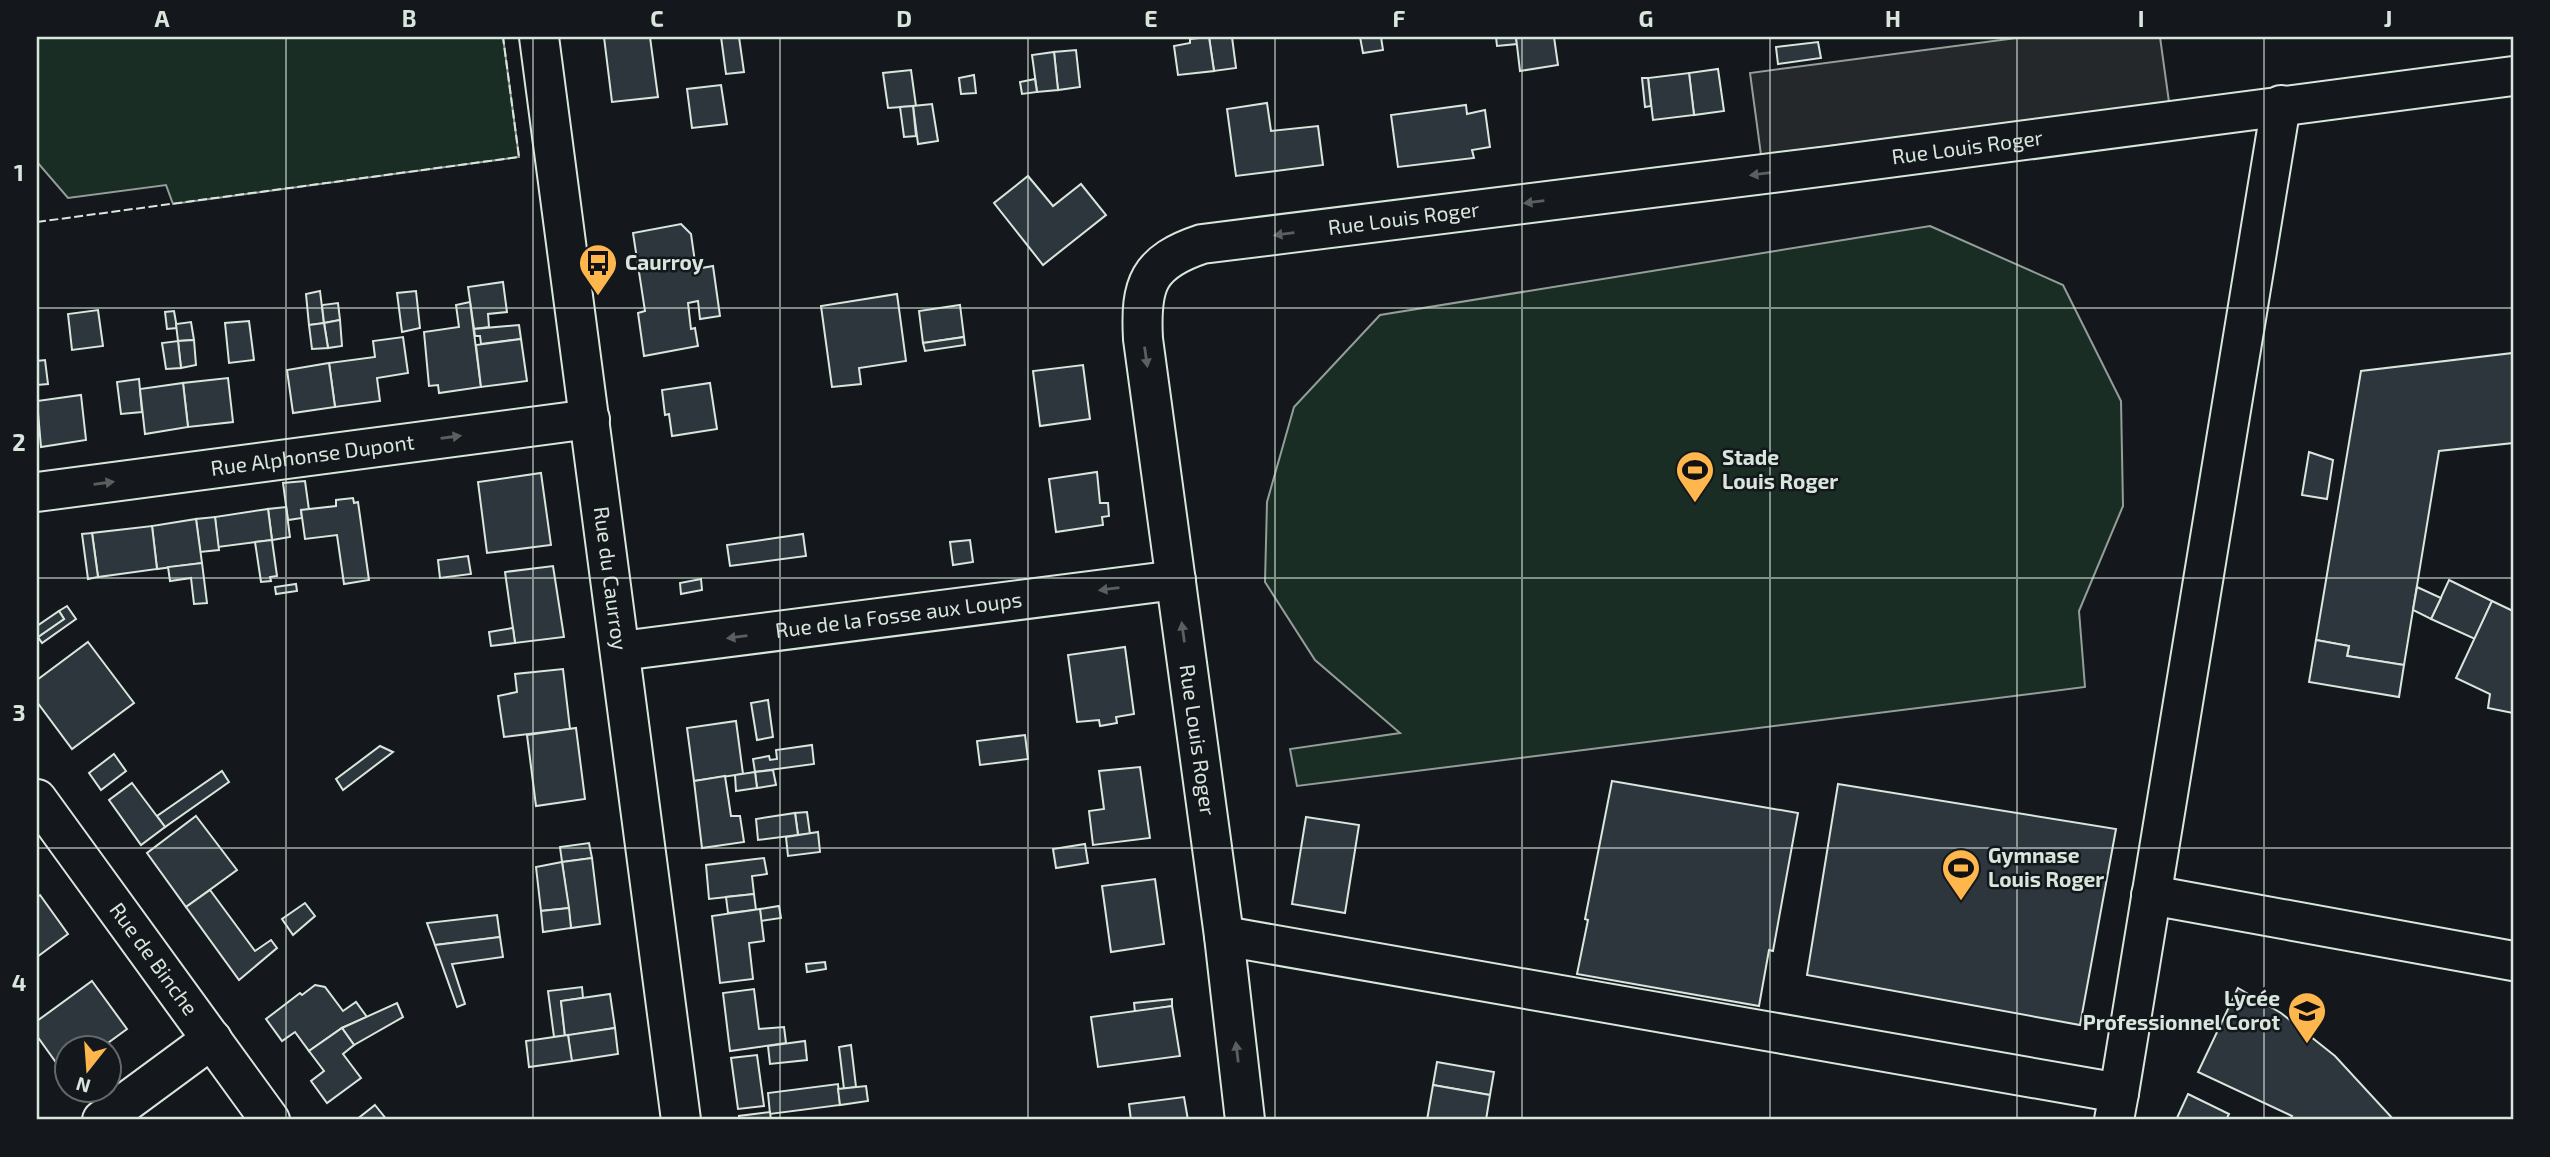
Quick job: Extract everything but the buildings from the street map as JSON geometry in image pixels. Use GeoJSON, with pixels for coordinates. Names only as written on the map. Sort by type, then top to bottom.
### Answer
{"type":"FeatureCollection","features":[{"type":"Feature","properties":{"kind":"street","name":"Rue du Caurroy"},"geometry":{"type":"LineString","coordinates":[[539,37],[681,1120]]}},
{"type":"Feature","properties":{"kind":"street","name":"Rue Louis Roger"},"geometry":{"type":"LineString","coordinates":[[1245,1120],[1224,936],[1142,318],[1143,299],[1150,278],[1163,261],[1177,252],[1202,244],[1828,166],[2513,76]]}},
{"type":"Feature","properties":{"kind":"street"},"geometry":{"type":"LineString","coordinates":[[1224,936],[2116,1107],[2281,105]]}},
{"type":"Feature","properties":{"kind":"street","name":"Rue Alphonse Dupont"},"geometry":{"type":"LineString","coordinates":[[37,492],[590,419]]}},
{"type":"Feature","properties":{"kind":"street","name":"Rue de la Fosse aux Loups"},"geometry":{"type":"LineString","coordinates":[[621,651],[1176,580]]}},
{"type":"Feature","properties":{"kind":"street","name":"Rue de Binche"},"geometry":{"type":"LineString","coordinates":[[37,799],[270,1120]]}},
{"type":"Feature","properties":{"kind":"street"},"geometry":{"type":"LineString","coordinates":[[2151,895],[2513,961]]}},
{"type":"Feature","properties":{"kind":"street"},"geometry":{"type":"LineString","coordinates":[[102,1120],[212,1039]]}},
{"type":"Feature","properties":{"kind":"green space"},"geometry":{"type":"Polygon","coordinates":[[[37,37],[503,37],[519,157],[173,204],[166,185],[68,198],[37,162],[37,37]]]}},
{"type":"Feature","properties":{"kind":"green space","name":"Stade Louis Roger"},"geometry":{"type":"Polygon","coordinates":[[[1930,226],[2063,285],[2121,401],[2123,506],[2079,611],[2085,687],[1297,786],[1290,749],[1400,733],[1315,660],[1265,582],[1267,502],[1294,407],[1380,315],[1930,226]]]}},
{"type":"Feature","properties":{"kind":"shaded area"},"geometry":{"type":"Polygon","coordinates":[[[2024,37],[2160,37],[2169,102],[1761,155],[1750,73],[2024,37]]]}},
{"type":"Feature","properties":{"kind":"fence"},"geometry":{"type":"LineString","coordinates":[[37,222],[519,157],[503,37]]}},
{"type":"Feature","properties":{"kind":"place","name":"Caurroy"},"geometry":{"type":"Point","coordinates":[598,297]}},
{"type":"Feature","properties":{"kind":"place","name":"Stade Louis Roger"},"geometry":{"type":"Point","coordinates":[1695,504]}},
{"type":"Feature","properties":{"kind":"place","name":"Gymnase Louis Roger"},"geometry":{"type":"Point","coordinates":[1961,902]}},
{"type":"Feature","properties":{"kind":"place","name":"Lycée Professionnel Corot"},"geometry":{"type":"Point","coordinates":[2307,1045]}}]}
